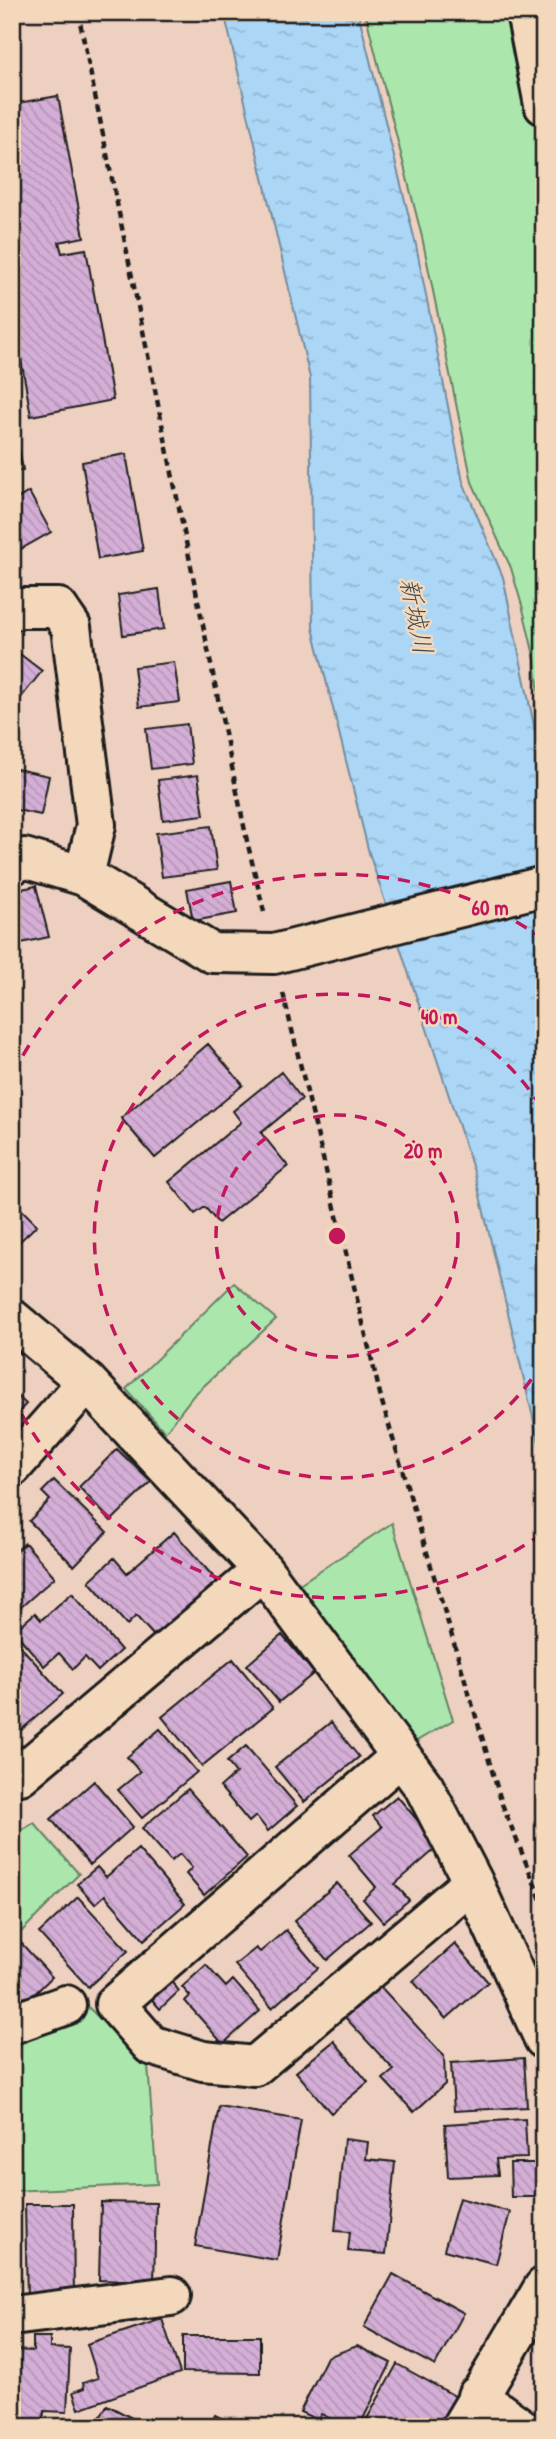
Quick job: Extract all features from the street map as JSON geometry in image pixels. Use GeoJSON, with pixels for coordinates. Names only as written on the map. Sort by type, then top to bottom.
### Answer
{"type":"FeatureCollection","features":[{"type":"Feature","properties":{"kind":"street"},"geometry":{"type":"LineString","coordinates":[[526,12],[544,105]]}},
{"type":"Feature","properties":{"kind":"street"},"geometry":{"type":"LineString","coordinates":[[12,611],[18,608],[58,608],[71,627],[96,825],[84,876]]}},
{"type":"Feature","properties":{"kind":"street"},"geometry":{"type":"LineString","coordinates":[[12,865],[24,858],[84,876],[212,953],[274,954],[544,886]]}},
{"type":"Feature","properties":{"kind":"street"},"geometry":{"type":"LineString","coordinates":[[12,1319],[87,1382],[263,1570],[424,1787],[473,1882],[544,2039]]}},
{"type":"Feature","properties":{"kind":"street"},"geometry":{"type":"LineString","coordinates":[[12,1466],[87,1382]]}},
{"type":"Feature","properties":{"kind":"street"},"geometry":{"type":"LineString","coordinates":[[12,1766],[20,1775],[263,1570]]}},
{"type":"Feature","properties":{"kind":"street"},"geometry":{"type":"LineString","coordinates":[[401,1756],[115,2004],[151,2045],[202,2062],[255,2066],[473,1882]]}},
{"type":"Feature","properties":{"kind":"street"},"geometry":{"type":"LineString","coordinates":[[12,2024],[66,2005]]}},
{"type":"Feature","properties":{"kind":"street"},"geometry":{"type":"LineString","coordinates":[[520,2427],[469,2411],[544,2287]]}},
{"type":"Feature","properties":{"kind":"street"},"geometry":{"type":"LineString","coordinates":[[12,2316],[172,2296]]}},
{"type":"Feature","properties":{"kind":"path"},"geometry":{"type":"LineString","coordinates":[[78,12],[247,841],[382,1402],[502,1804],[544,1907]]}},
{"type":"Feature","properties":{"kind":"green space"},"geometry":{"type":"Polygon","coordinates":[[[365,12],[516,12],[544,160],[544,736],[535,660],[523,609],[511,568],[472,482],[422,237],[365,12]]]}},
{"type":"Feature","properties":{"kind":"green space"},"geometry":{"type":"Polygon","coordinates":[[[234,1283],[276,1319],[193,1396],[165,1432],[126,1389],[234,1283]]]}},
{"type":"Feature","properties":{"kind":"green space"},"geometry":{"type":"Polygon","coordinates":[[[392,1523],[453,1720],[413,1743],[298,1585],[392,1523]]]}},
{"type":"Feature","properties":{"kind":"green space"},"geometry":{"type":"Polygon","coordinates":[[[34,1823],[79,1874],[21,1932],[12,1922],[12,1836],[34,1823]]]}},
{"type":"Feature","properties":{"kind":"green space"},"geometry":{"type":"Polygon","coordinates":[[[88,2007],[148,2066],[157,2184],[12,2191],[12,2033],[88,2007]]]}},
{"type":"Feature","properties":{"kind":"water","name":"新城川"},"geometry":{"type":"Polygon","coordinates":[[[224,12],[358,12],[416,245],[463,482],[503,577],[536,735],[544,791],[544,1463],[475,1175],[369,853],[313,628],[310,378],[224,12]]]}},
{"type":"Feature","properties":{"kind":"building"},"geometry":{"type":"Polygon","coordinates":[[[58,96],[84,237],[59,242],[62,253],[86,249],[113,400],[31,416],[15,325],[12,325],[12,104],[58,96]]]}},
{"type":"Feature","properties":{"kind":"building"},"geometry":{"type":"Polygon","coordinates":[[[12,411],[23,470],[12,472],[12,411]]]}},
{"type":"Feature","properties":{"kind":"building"},"geometry":{"type":"Polygon","coordinates":[[[126,454],[143,551],[98,559],[82,462],[126,454]]]}},
{"type":"Feature","properties":{"kind":"building"},"geometry":{"type":"Polygon","coordinates":[[[29,492],[51,532],[12,554],[12,502],[29,492]]]}},
{"type":"Feature","properties":{"kind":"building"},"geometry":{"type":"Polygon","coordinates":[[[159,589],[164,629],[123,635],[118,595],[159,589]]]}},
{"type":"Feature","properties":{"kind":"building"},"geometry":{"type":"Polygon","coordinates":[[[12,648],[42,671],[12,709],[12,648]]]}},
{"type":"Feature","properties":{"kind":"building"},"geometry":{"type":"Polygon","coordinates":[[[174,662],[180,702],[139,707],[134,667],[174,662]]]}},
{"type":"Feature","properties":{"kind":"building"},"geometry":{"type":"Polygon","coordinates":[[[187,724],[192,764],[151,769],[146,729],[187,724]]]}},
{"type":"Feature","properties":{"kind":"building"},"geometry":{"type":"Polygon","coordinates":[[[12,768],[49,776],[41,815],[12,809],[12,768]]]}},
{"type":"Feature","properties":{"kind":"building"},"geometry":{"type":"Polygon","coordinates":[[[198,775],[204,815],[163,820],[158,780],[198,775]]]}},
{"type":"Feature","properties":{"kind":"building"},"geometry":{"type":"Polygon","coordinates":[[[211,826],[217,870],[162,877],[156,833],[211,826]]]}},
{"type":"Feature","properties":{"kind":"building"},"geometry":{"type":"Polygon","coordinates":[[[231,881],[237,913],[193,921],[187,889],[231,881]]]}},
{"type":"Feature","properties":{"kind":"building"},"geometry":{"type":"Polygon","coordinates":[[[36,886],[49,937],[12,945],[12,891],[36,886]]]}},
{"type":"Feature","properties":{"kind":"building"},"geometry":{"type":"Polygon","coordinates":[[[208,1044],[243,1085],[155,1158],[121,1118],[208,1044]]]}},
{"type":"Feature","properties":{"kind":"building"},"geometry":{"type":"Polygon","coordinates":[[[281,1072],[302,1099],[261,1133],[288,1166],[218,1223],[205,1207],[195,1214],[169,1182],[241,1122],[233,1111],[281,1072]]]}},
{"type":"Feature","properties":{"kind":"building"},"geometry":{"type":"Polygon","coordinates":[[[12,1200],[37,1225],[12,1249],[12,1200]]]}},
{"type":"Feature","properties":{"kind":"building"},"geometry":{"type":"Polygon","coordinates":[[[12,1391],[26,1404],[12,1419],[12,1391]]]}},
{"type":"Feature","properties":{"kind":"building"},"geometry":{"type":"Polygon","coordinates":[[[117,1449],[151,1482],[111,1521],[79,1487],[117,1449]]]}},
{"type":"Feature","properties":{"kind":"building"},"geometry":{"type":"Polygon","coordinates":[[[54,1480],[107,1532],[74,1566],[29,1521],[50,1500],[42,1492],[54,1480]]]}},
{"type":"Feature","properties":{"kind":"building"},"geometry":{"type":"Polygon","coordinates":[[[174,1532],[217,1581],[154,1636],[136,1616],[127,1625],[89,1581],[114,1558],[127,1573],[174,1532]]]}},
{"type":"Feature","properties":{"kind":"building"},"geometry":{"type":"Polygon","coordinates":[[[25,1543],[55,1577],[12,1615],[12,1555],[25,1543]]]}},
{"type":"Feature","properties":{"kind":"building"},"geometry":{"type":"Polygon","coordinates":[[[72,1593],[121,1650],[98,1671],[85,1657],[73,1669],[59,1653],[44,1666],[14,1631],[35,1613],[41,1620],[72,1593]]]}},
{"type":"Feature","properties":{"kind":"building"},"geometry":{"type":"Polygon","coordinates":[[[282,1635],[314,1673],[279,1702],[247,1665],[282,1635]]]}},
{"type":"Feature","properties":{"kind":"building"},"geometry":{"type":"Polygon","coordinates":[[[14,1639],[63,1694],[20,1731],[12,1722],[14,1639]]]}},
{"type":"Feature","properties":{"kind":"building"},"geometry":{"type":"Polygon","coordinates":[[[233,1659],[273,1708],[202,1766],[162,1717],[233,1659]]]}},
{"type":"Feature","properties":{"kind":"building"},"geometry":{"type":"Polygon","coordinates":[[[331,1722],[359,1757],[304,1802],[275,1767],[331,1722]]]}},
{"type":"Feature","properties":{"kind":"building"},"geometry":{"type":"Polygon","coordinates":[[[160,1729],[197,1772],[142,1818],[118,1790],[140,1772],[127,1757],[160,1729]]]}},
{"type":"Feature","properties":{"kind":"building"},"geometry":{"type":"Polygon","coordinates":[[[246,1746],[297,1806],[268,1831],[256,1816],[249,1822],[220,1787],[236,1773],[227,1762],[246,1746]]]}},
{"type":"Feature","properties":{"kind":"building"},"geometry":{"type":"Polygon","coordinates":[[[94,1781],[133,1827],[90,1865],[51,1819],[94,1781]]]}},
{"type":"Feature","properties":{"kind":"building"},"geometry":{"type":"Polygon","coordinates":[[[188,1789],[247,1857],[204,1895],[186,1874],[192,1868],[180,1854],[171,1861],[142,1828],[188,1789]]]}},
{"type":"Feature","properties":{"kind":"building"},"geometry":{"type":"Polygon","coordinates":[[[397,1796],[439,1846],[395,1884],[409,1900],[383,1922],[363,1899],[376,1887],[349,1855],[382,1827],[373,1816],[397,1796]]]}},
{"type":"Feature","properties":{"kind":"building"},"geometry":{"type":"Polygon","coordinates":[[[138,1849],[185,1904],[144,1940],[105,1895],[95,1904],[77,1884],[97,1867],[106,1877],[138,1849]]]}},
{"type":"Feature","properties":{"kind":"building"},"geometry":{"type":"Polygon","coordinates":[[[337,1883],[371,1922],[327,1960],[294,1921],[337,1883]]]}},
{"type":"Feature","properties":{"kind":"building"},"geometry":{"type":"Polygon","coordinates":[[[78,1897],[128,1951],[88,1987],[39,1933],[78,1897]]]}},
{"type":"Feature","properties":{"kind":"building"},"geometry":{"type":"Polygon","coordinates":[[[286,1930],[318,1968],[272,2008],[235,1965],[256,1948],[260,1952],[286,1930]]]}},
{"type":"Feature","properties":{"kind":"building"},"geometry":{"type":"Polygon","coordinates":[[[12,1933],[52,1977],[23,2005],[12,1994],[12,1933]]]}},
{"type":"Feature","properties":{"kind":"building"},"geometry":{"type":"Polygon","coordinates":[[[455,1944],[488,1982],[446,2019],[413,1981],[455,1944]]]}},
{"type":"Feature","properties":{"kind":"building"},"geometry":{"type":"Polygon","coordinates":[[[206,1965],[226,1987],[233,1980],[260,2011],[223,2044],[185,2001],[190,1996],[182,1987],[206,1965]]]}},
{"type":"Feature","properties":{"kind":"building"},"geometry":{"type":"Polygon","coordinates":[[[168,1978],[179,1991],[160,2009],[149,1996],[168,1978]]]}},
{"type":"Feature","properties":{"kind":"building"},"geometry":{"type":"Polygon","coordinates":[[[379,1985],[444,2056],[445,2084],[414,2112],[383,2079],[394,2070],[344,2016],[379,1985]]]}},
{"type":"Feature","properties":{"kind":"building"},"geometry":{"type":"Polygon","coordinates":[[[334,2041],[368,2082],[331,2113],[296,2072],[334,2041]]]}},
{"type":"Feature","properties":{"kind":"building"},"geometry":{"type":"Polygon","coordinates":[[[524,2058],[527,2107],[454,2111],[451,2063],[524,2058]]]}},
{"type":"Feature","properties":{"kind":"building"},"geometry":{"type":"Polygon","coordinates":[[[219,2106],[301,2120],[277,2260],[195,2246],[219,2106]]]}},
{"type":"Feature","properties":{"kind":"building"},"geometry":{"type":"Polygon","coordinates":[[[525,2119],[527,2158],[496,2159],[498,2175],[448,2177],[445,2124],[525,2119]]]}},
{"type":"Feature","properties":{"kind":"building"},"geometry":{"type":"Polygon","coordinates":[[[344,2139],[368,2142],[366,2159],[395,2162],[386,2254],[348,2251],[350,2232],[335,2231],[344,2139]]]}},
{"type":"Feature","properties":{"kind":"building"},"geometry":{"type":"Polygon","coordinates":[[[510,2163],[544,2163],[544,2197],[511,2197],[510,2163]]]}},
{"type":"Feature","properties":{"kind":"building"},"geometry":{"type":"Polygon","coordinates":[[[459,2198],[510,2212],[496,2264],[444,2250],[459,2198]]]}},
{"type":"Feature","properties":{"kind":"building"},"geometry":{"type":"Polygon","coordinates":[[[101,2202],[156,2203],[154,2282],[99,2280],[101,2202]]]}},
{"type":"Feature","properties":{"kind":"building"},"geometry":{"type":"Polygon","coordinates":[[[25,2204],[73,2204],[74,2300],[27,2301],[25,2204]]]}},
{"type":"Feature","properties":{"kind":"building"},"geometry":{"type":"Polygon","coordinates":[[[393,2274],[464,2313],[435,2366],[364,2327],[393,2274]]]}},
{"type":"Feature","properties":{"kind":"building"},"geometry":{"type":"Polygon","coordinates":[[[162,2319],[180,2373],[79,2409],[73,2392],[84,2388],[83,2383],[98,2378],[87,2344],[162,2319]]]}},
{"type":"Feature","properties":{"kind":"building"},"geometry":{"type":"Polygon","coordinates":[[[183,2336],[260,2336],[260,2373],[183,2372],[183,2336]]]}},
{"type":"Feature","properties":{"kind":"building"},"geometry":{"type":"Polygon","coordinates":[[[33,2337],[50,2337],[50,2348],[70,2349],[67,2412],[44,2411],[43,2427],[12,2427],[13,2350],[33,2351],[33,2337]]]}},
{"type":"Feature","properties":{"kind":"building"},"geometry":{"type":"Polygon","coordinates":[[[357,2346],[391,2363],[359,2427],[347,2427],[321,2414],[318,2420],[300,2412],[327,2357],[357,2346]]]}},
{"type":"Feature","properties":{"kind":"building"},"geometry":{"type":"Polygon","coordinates":[[[397,2364],[460,2399],[445,2427],[363,2426],[397,2364]]]}},
{"type":"Feature","properties":{"kind":"building"},"geometry":{"type":"Polygon","coordinates":[[[107,2405],[149,2427],[95,2427],[107,2405]]]}},
{"type":"Feature","properties":{"kind":"building"},"geometry":{"type":"Polygon","coordinates":[[[215,2415],[238,2427],[209,2427],[215,2415]]]}}]}
